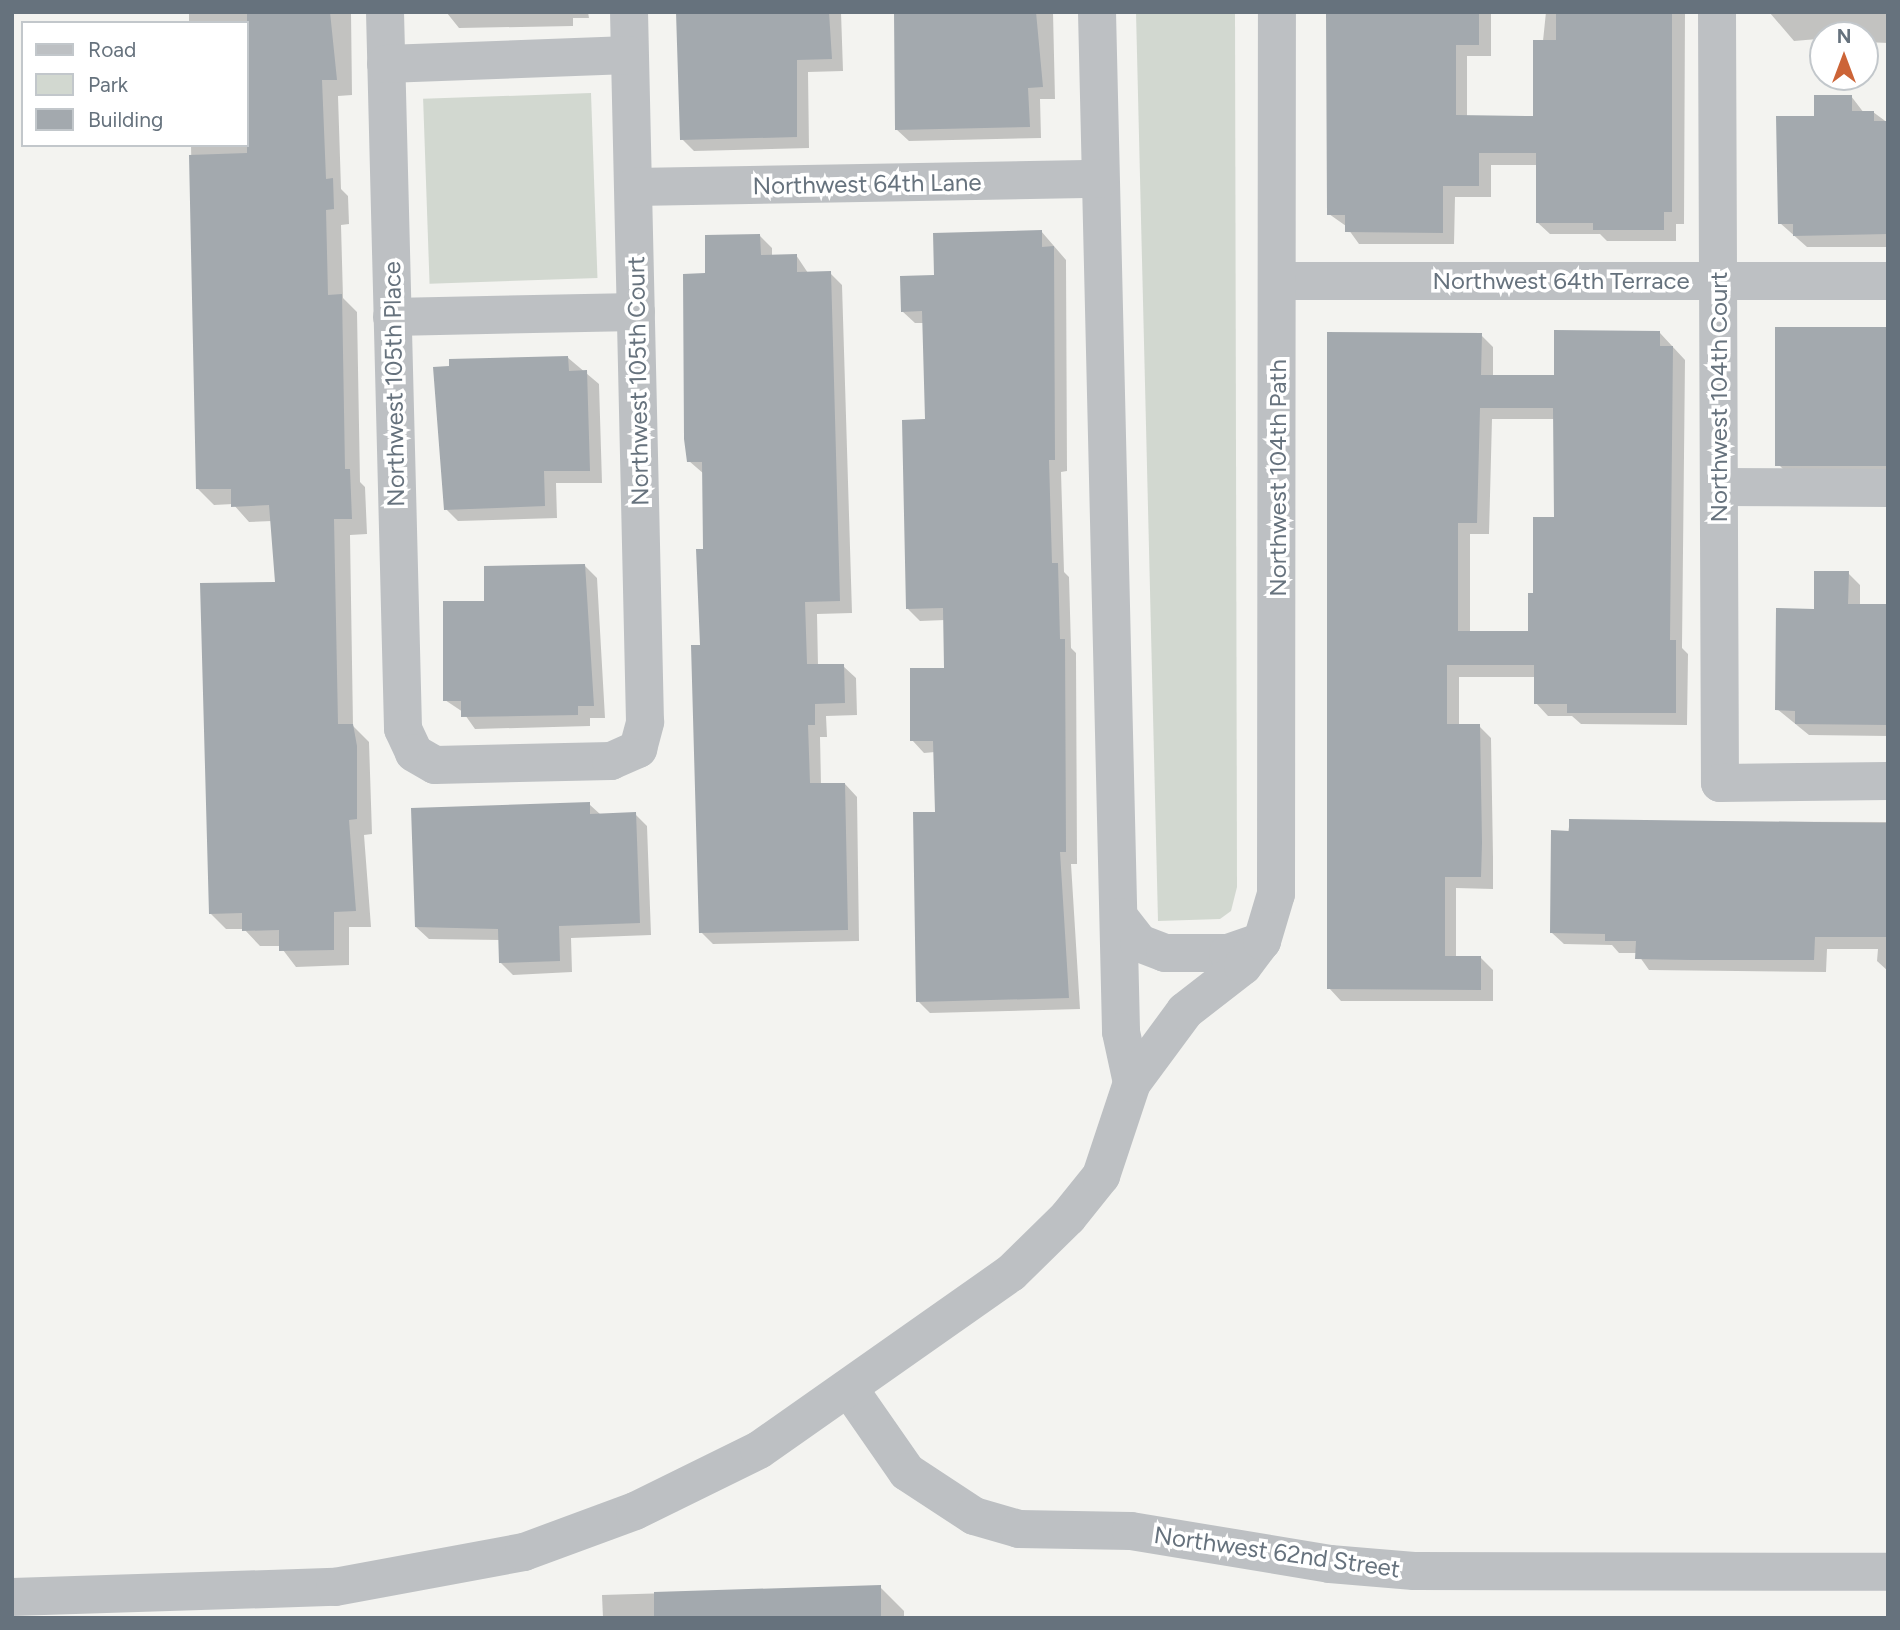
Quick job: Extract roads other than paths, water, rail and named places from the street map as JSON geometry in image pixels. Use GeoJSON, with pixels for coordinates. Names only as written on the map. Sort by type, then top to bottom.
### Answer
{"type":"FeatureCollection","features":[{"type":"Feature","properties":{"kind":"street","name":"Northwest 105th Place"},"geometry":{"type":"LineString","coordinates":[[385,12],[403,729],[414,754]]}},
{"type":"Feature","properties":{"kind":"street","name":"Northwest 105th Court"},"geometry":{"type":"LineString","coordinates":[[414,754],[435,765],[611,761],[638,748],[645,722],[629,12]]}},
{"type":"Feature","properties":{"kind":"street"},"geometry":{"type":"LineString","coordinates":[[12,1597],[335,1587],[524,1552],[635,1511],[714,1475],[850,1390],[1038,1251],[1101,1176],[1132,1083],[1121,1032],[1097,12]]}},
{"type":"Feature","properties":{"kind":"street","name":"Northwest 104th Path"},"geometry":{"type":"LineString","coordinates":[[1132,1083],[1185,1011],[1243,966],[1262,941],[1276,894],[1276,12]]}},
{"type":"Feature","properties":{"kind":"street","name":"Northwest 104th Court"},"geometry":{"type":"LineString","coordinates":[[1717,12],[1720,783],[1888,781]]}},
{"type":"Feature","properties":{"kind":"street"},"geometry":{"type":"LineString","coordinates":[[386,64],[629,55]]}},
{"type":"Feature","properties":{"kind":"street","name":"Northwest 64th Lane"},"geometry":{"type":"LineString","coordinates":[[634,187],[1100,179]]}},
{"type":"Feature","properties":{"kind":"street","name":"Northwest 64th Terrace"},"geometry":{"type":"LineString","coordinates":[[1277,281],[1888,281]]}},
{"type":"Feature","properties":{"kind":"street"},"geometry":{"type":"LineString","coordinates":[[392,317],[636,312]]}},
{"type":"Feature","properties":{"kind":"street"},"geometry":{"type":"LineString","coordinates":[[1719,487],[1888,488]]}},
{"type":"Feature","properties":{"kind":"street"},"geometry":{"type":"LineString","coordinates":[[1119,917],[1139,943],[1165,953],[1228,953],[1262,941]]}},
{"type":"Feature","properties":{"kind":"street","name":"Northwest 62nd Street"},"geometry":{"type":"LineString","coordinates":[[850,1390],[907,1472],[974,1516],[1019,1529],[1131,1531],[1330,1564],[1414,1571],[1888,1572]]}}]}
